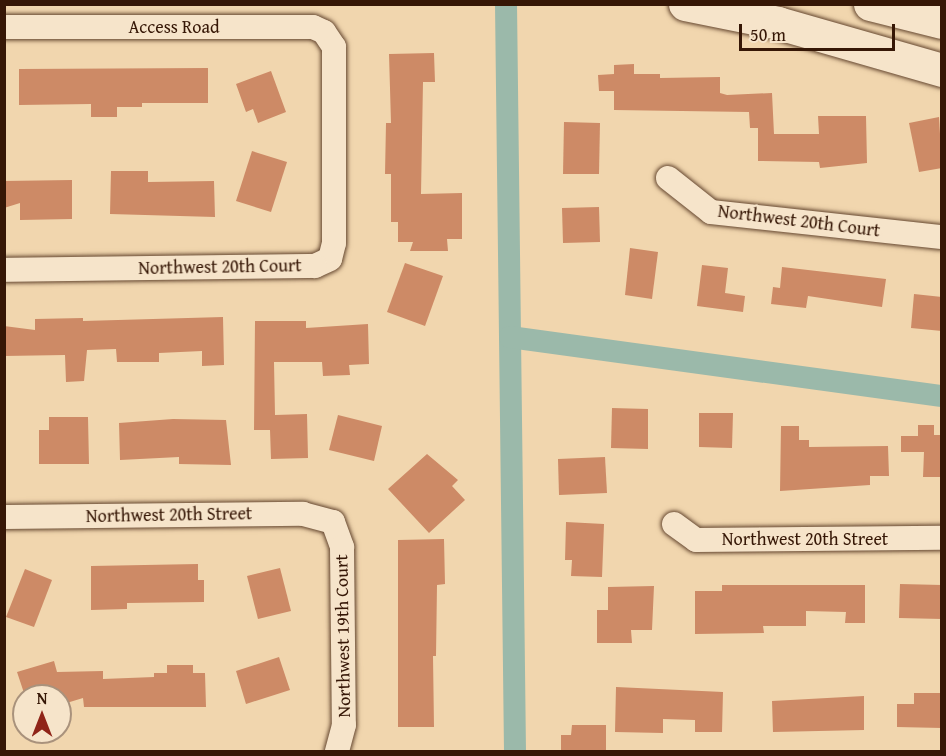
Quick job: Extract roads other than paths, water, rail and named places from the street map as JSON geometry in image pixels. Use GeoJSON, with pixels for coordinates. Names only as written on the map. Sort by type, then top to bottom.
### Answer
{"type":"FeatureCollection","features":[{"type":"Feature","properties":{"kind":"main road"},"geometry":{"type":"LineString","coordinates":[[685,4],[778,23],[942,70]]}},
{"type":"Feature","properties":{"kind":"main road"},"geometry":{"type":"LineString","coordinates":[[870,4],[942,22]]}},
{"type":"Feature","properties":{"kind":"street","name":"Access Road"},"geometry":{"type":"LineString","coordinates":[[4,27],[313,27],[324,32],[334,47]]}},
{"type":"Feature","properties":{"kind":"street","name":"Northwest 20th Court"},"geometry":{"type":"LineString","coordinates":[[4,270],[315,266],[330,259],[334,243],[334,47]]}},
{"type":"Feature","properties":{"kind":"street","name":"Northwest 20th Court"},"geometry":{"type":"LineString","coordinates":[[668,178],[711,212],[942,237]]}},
{"type":"Feature","properties":{"kind":"street","name":"Northwest 20th Street"},"geometry":{"type":"LineString","coordinates":[[4,517],[303,514],[333,522]]}},
{"type":"Feature","properties":{"kind":"street","name":"Northwest 19th Court"},"geometry":{"type":"LineString","coordinates":[[333,522],[342,547],[344,725],[337,752]]}},
{"type":"Feature","properties":{"kind":"street","name":"Northwest 20th Street"},"geometry":{"type":"LineString","coordinates":[[674,524],[696,540],[942,538]]}},
{"type":"Feature","properties":{"kind":"waterway"},"geometry":{"type":"LineString","coordinates":[[506,4],[515,752]]}},
{"type":"Feature","properties":{"kind":"waterway"},"geometry":{"type":"LineString","coordinates":[[510,337],[942,396]]}}]}
